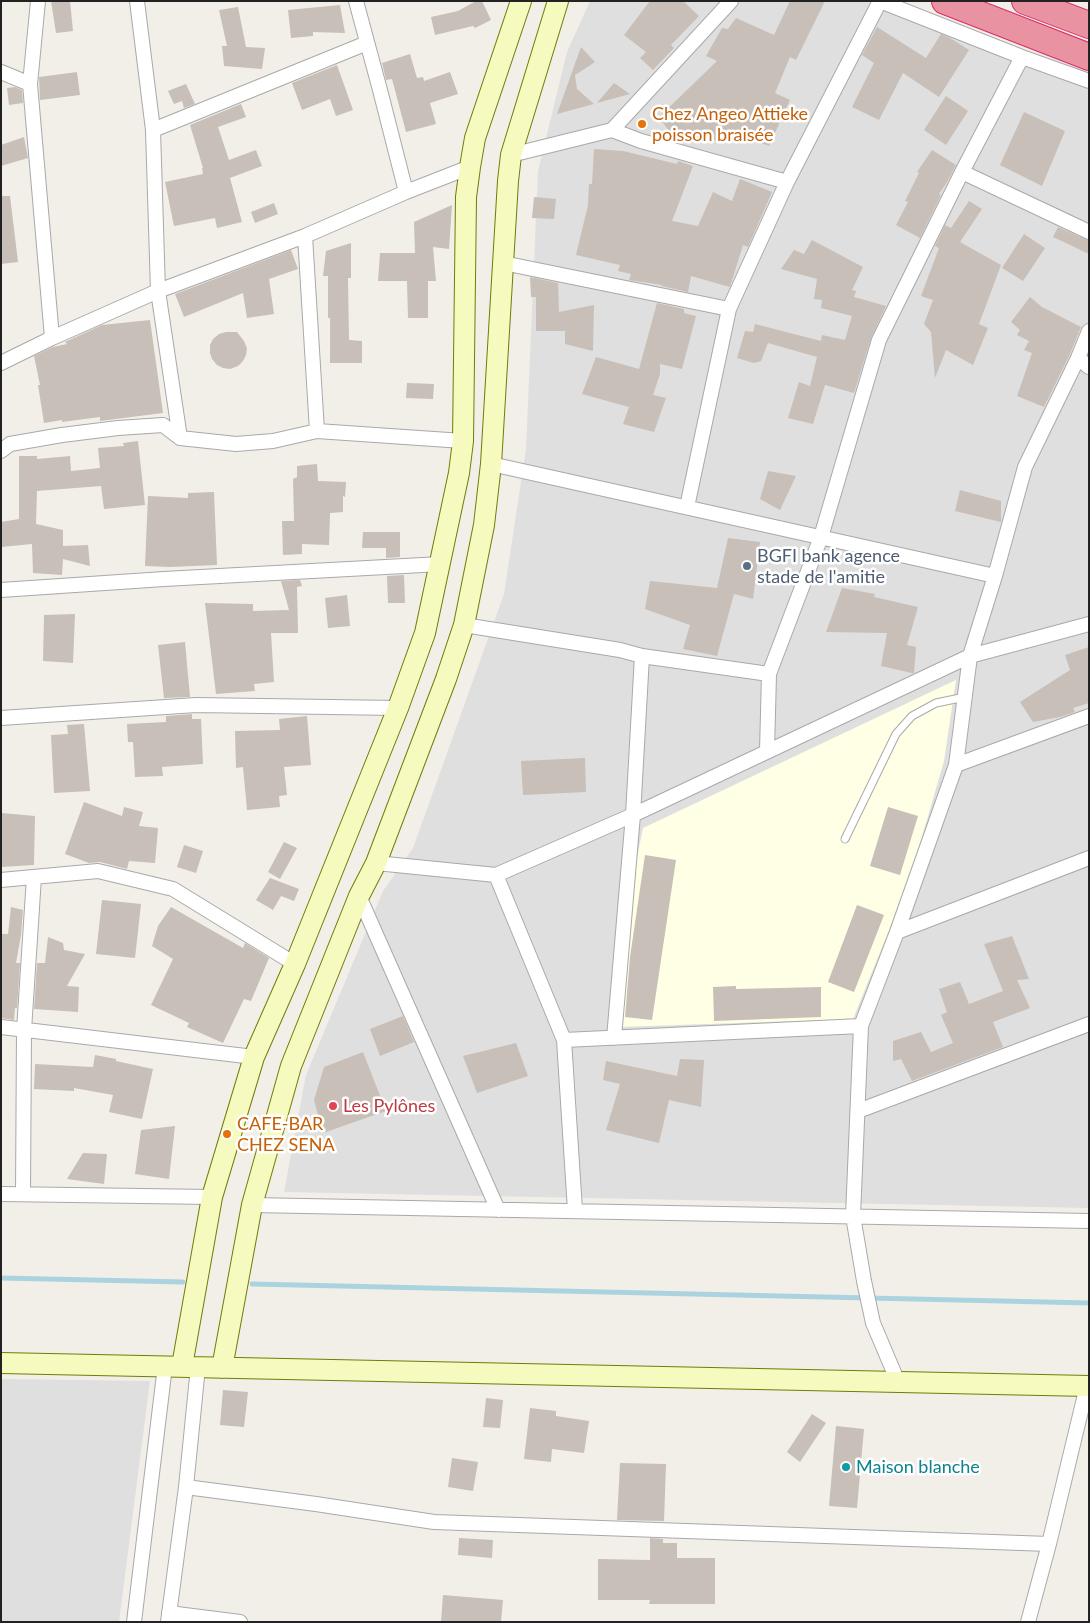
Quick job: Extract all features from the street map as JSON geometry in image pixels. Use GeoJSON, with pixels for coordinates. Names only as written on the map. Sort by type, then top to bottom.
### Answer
{"type":"FeatureCollection","features":[{"type":"Feature","properties":{"kind":"highway"},"geometry":{"type":"LineString","coordinates":[[945,1],[1089,56]]}},
{"type":"Feature","properties":{"kind":"highway"},"geometry":{"type":"LineString","coordinates":[[1025,1],[1089,25]]}},
{"type":"Feature","properties":{"kind":"street"},"geometry":{"type":"LineString","coordinates":[[38,1],[30,84],[52,338]]}},
{"type":"Feature","properties":{"kind":"street"},"geometry":{"type":"LineString","coordinates":[[137,1],[152,130],[158,291],[180,438]]}},
{"type":"Feature","properties":{"kind":"street"},"geometry":{"type":"LineString","coordinates":[[356,1],[406,192]]}},
{"type":"Feature","properties":{"kind":"street"},"geometry":{"type":"LineString","coordinates":[[134,1622],[212,1197],[254,1057],[295,964],[398,708],[425,633],[459,473],[463,441],[466,197],[470,167],[475,138],[521,1]]}},
{"type":"Feature","properties":{"kind":"street"},"geometry":{"type":"LineString","coordinates":[[222,1368],[252,1205],[291,1066],[359,896],[376,863],[446,679],[464,625],[484,525],[491,464],[508,180],[512,155],[558,1]]}},
{"type":"Feature","properties":{"kind":"street"},"geometry":{"type":"LineString","coordinates":[[512,155],[612,130],[730,1]]}},
{"type":"Feature","properties":{"kind":"street"},"geometry":{"type":"LineString","coordinates":[[687,507],[729,309],[787,182],[880,1],[1022,57],[1089,81]]}},
{"type":"Feature","properties":{"kind":"street"},"geometry":{"type":"LineString","coordinates":[[152,130],[367,42]]}},
{"type":"Feature","properties":{"kind":"street"},"geometry":{"type":"LineString","coordinates":[[767,751],[769,674],[821,537],[879,340],[962,172],[1022,57]]}},
{"type":"Feature","properties":{"kind":"street"},"geometry":{"type":"LineString","coordinates":[[1,72],[30,84]]}},
{"type":"Feature","properties":{"kind":"street"},"geometry":{"type":"LineString","coordinates":[[612,130],[641,141],[787,182]]}},
{"type":"Feature","properties":{"kind":"street"},"geometry":{"type":"LineString","coordinates":[[1,363],[158,291],[305,236],[406,192],[470,167]]}},
{"type":"Feature","properties":{"kind":"street"},"geometry":{"type":"LineString","coordinates":[[962,172],[1089,232]]}},
{"type":"Feature","properties":{"kind":"street"},"geometry":{"type":"LineString","coordinates":[[305,236],[317,431]]}},
{"type":"Feature","properties":{"kind":"street"},"geometry":{"type":"LineString","coordinates":[[503,263],[729,309]]}},
{"type":"Feature","properties":{"kind":"street"},"geometry":{"type":"LineString","coordinates":[[898,1382],[873,1323],[853,1216],[861,1026],[897,932],[956,765],[970,656],[995,576],[1025,467],[1084,362],[1089,331]]}},
{"type":"Feature","properties":{"kind":"street"},"geometry":{"type":"LineString","coordinates":[[1,451],[10,444],[62,434],[163,425],[180,438],[236,444],[273,441],[317,431],[463,441]]}},
{"type":"Feature","properties":{"kind":"street"},"geometry":{"type":"LineString","coordinates":[[491,464],[995,576]]}},
{"type":"Feature","properties":{"kind":"street"},"geometry":{"type":"LineString","coordinates":[[1,590],[440,564]]}},
{"type":"Feature","properties":{"kind":"street"},"geometry":{"type":"LineString","coordinates":[[376,863],[496,875],[633,815],[970,656],[1089,624]]}},
{"type":"Feature","properties":{"kind":"street"},"geometry":{"type":"LineString","coordinates":[[464,625],[620,650],[642,656],[769,674]]}},
{"type":"Feature","properties":{"kind":"street"},"geometry":{"type":"LineString","coordinates":[[614,1038],[633,815],[642,656]]}},
{"type":"Feature","properties":{"kind":"street"},"geometry":{"type":"LineString","coordinates":[[1,718],[196,705],[398,708]]}},
{"type":"Feature","properties":{"kind":"street"},"geometry":{"type":"LineString","coordinates":[[956,765],[1089,716]]}},
{"type":"Feature","properties":{"kind":"street"},"geometry":{"type":"LineString","coordinates":[[897,932],[1089,858]]}},
{"type":"Feature","properties":{"kind":"street"},"geometry":{"type":"LineString","coordinates":[[1,880],[98,871],[173,890],[295,964]]}},
{"type":"Feature","properties":{"kind":"street"},"geometry":{"type":"LineString","coordinates":[[496,875],[564,1040],[575,1210]]}},
{"type":"Feature","properties":{"kind":"street"},"geometry":{"type":"LineString","coordinates":[[23,1194],[24,1030],[34,877]]}},
{"type":"Feature","properties":{"kind":"street"},"geometry":{"type":"LineString","coordinates":[[359,896],[498,1210]]}},
{"type":"Feature","properties":{"kind":"street"},"geometry":{"type":"LineString","coordinates":[[858,1111],[1089,1024]]}},
{"type":"Feature","properties":{"kind":"street"},"geometry":{"type":"LineString","coordinates":[[564,1040],[861,1026]]}},
{"type":"Feature","properties":{"kind":"street"},"geometry":{"type":"LineString","coordinates":[[1,1028],[254,1057]]}},
{"type":"Feature","properties":{"kind":"street"},"geometry":{"type":"LineString","coordinates":[[1,1194],[212,1197]]}},
{"type":"Feature","properties":{"kind":"street"},"geometry":{"type":"LineString","coordinates":[[252,1205],[1089,1220]]}},
{"type":"Feature","properties":{"kind":"street"},"geometry":{"type":"LineString","coordinates":[[1,1363],[1088,1386],[1028,1622]]}},
{"type":"Feature","properties":{"kind":"street"},"geometry":{"type":"LineString","coordinates":[[182,1366],[186,1487],[168,1618],[240,1622]]}},
{"type":"Feature","properties":{"kind":"street"},"geometry":{"type":"LineString","coordinates":[[186,1487],[434,1522],[1049,1544]]}},
{"type":"Feature","properties":{"kind":"lane"},"geometry":{"type":"LineString","coordinates":[[845,839],[896,734],[912,716],[936,703],[965,697]]}},
{"type":"Feature","properties":{"kind":"shaded area"},"geometry":{"type":"Polygon","coordinates":[[[590,1],[869,1],[1089,86],[1089,1208],[284,1192],[306,1075],[383,891],[413,848],[504,594],[526,449],[538,171],[567,52],[590,1]]]}},
{"type":"Feature","properties":{"kind":"shaded area"},"geometry":{"type":"Polygon","coordinates":[[[956,680],[944,761],[910,878],[853,1019],[619,1027],[628,902],[643,828],[956,680]]]}},
{"type":"Feature","properties":{"kind":"shaded area"},"geometry":{"type":"Polygon","coordinates":[[[1,1379],[150,1381],[119,1622],[1,1622],[1,1379]]]}},
{"type":"Feature","properties":{"kind":"building"},"geometry":{"type":"Polygon","coordinates":[[[51,1],[70,1],[73,31],[56,33],[51,1]]]}},
{"type":"Feature","properties":{"kind":"building"},"geometry":{"type":"Polygon","coordinates":[[[476,1],[482,1],[491,20],[475,28],[473,26],[435,35],[431,17],[458,11],[476,1]]]}},
{"type":"Feature","properties":{"kind":"building"},"geometry":{"type":"Polygon","coordinates":[[[650,1],[683,1],[699,16],[671,45],[674,48],[653,70],[640,58],[646,52],[624,35],[650,1]]]}},
{"type":"Feature","properties":{"kind":"building"},"geometry":{"type":"Polygon","coordinates":[[[790,1],[825,1],[796,60],[790,57],[775,93],[790,100],[769,146],[727,130],[723,142],[668,130],[659,117],[717,61],[706,56],[722,28],[728,29],[736,18],[774,35],[790,1]]]}},
{"type":"Feature","properties":{"kind":"building"},"geometry":{"type":"Polygon","coordinates":[[[340,5],[345,33],[313,32],[313,36],[291,38],[288,10],[340,5]]]}},
{"type":"Feature","properties":{"kind":"building"},"geometry":{"type":"Polygon","coordinates":[[[238,7],[246,47],[265,48],[262,69],[224,66],[222,46],[227,46],[219,10],[238,7]]]}},
{"type":"Feature","properties":{"kind":"building"},"geometry":{"type":"Polygon","coordinates":[[[877,27],[926,58],[941,34],[969,50],[939,97],[903,73],[879,120],[852,107],[874,63],[862,55],[877,27]]]}},
{"type":"Feature","properties":{"kind":"building"},"geometry":{"type":"Polygon","coordinates":[[[581,47],[595,62],[575,75],[577,89],[594,104],[557,114],[581,47]]]}},
{"type":"Feature","properties":{"kind":"building"},"geometry":{"type":"Polygon","coordinates":[[[410,54],[417,78],[423,77],[424,81],[450,72],[458,94],[430,103],[436,124],[406,132],[392,79],[386,80],[382,63],[410,54]]]}},
{"type":"Feature","properties":{"kind":"building"},"geometry":{"type":"Polygon","coordinates":[[[337,65],[353,110],[336,116],[330,99],[302,110],[292,83],[337,65]]]}},
{"type":"Feature","properties":{"kind":"building"},"geometry":{"type":"Polygon","coordinates":[[[77,72],[80,95],[40,100],[39,77],[77,72]]]}},
{"type":"Feature","properties":{"kind":"building"},"geometry":{"type":"Polygon","coordinates":[[[614,83],[630,94],[597,103],[614,83]]]}},
{"type":"Feature","properties":{"kind":"building"},"geometry":{"type":"Polygon","coordinates":[[[186,84],[195,104],[184,108],[182,101],[174,104],[168,91],[186,84]]]}},
{"type":"Feature","properties":{"kind":"building"},"geometry":{"type":"Polygon","coordinates":[[[15,87],[22,90],[23,103],[9,105],[7,88],[15,87]]]}},
{"type":"Feature","properties":{"kind":"building"},"geometry":{"type":"Polygon","coordinates":[[[946,96],[968,111],[946,145],[924,130],[946,96]]]}},
{"type":"Feature","properties":{"kind":"building"},"geometry":{"type":"Polygon","coordinates":[[[241,104],[246,117],[218,127],[229,160],[256,150],[262,166],[230,178],[242,222],[217,228],[215,218],[174,226],[165,182],[203,174],[203,168],[190,125],[241,104]]]}},
{"type":"Feature","properties":{"kind":"building"},"geometry":{"type":"Polygon","coordinates":[[[1024,112],[1065,131],[1042,186],[1000,165],[1024,112]]]}},
{"type":"Feature","properties":{"kind":"building"},"geometry":{"type":"Polygon","coordinates":[[[24,137],[28,158],[1,166],[1,145],[24,137]]]}},
{"type":"Feature","properties":{"kind":"building"},"geometry":{"type":"Polygon","coordinates":[[[594,149],[623,151],[677,164],[678,161],[693,166],[672,221],[698,226],[713,192],[732,201],[740,179],[772,192],[748,247],[743,245],[730,287],[691,276],[688,292],[662,285],[629,280],[631,274],[618,271],[620,265],[576,255],[588,205],[589,184],[592,184],[594,149]]]}},
{"type":"Feature","properties":{"kind":"building"},"geometry":{"type":"Polygon","coordinates":[[[932,150],[956,165],[939,194],[941,195],[920,238],[896,225],[908,202],[905,201],[919,173],[917,172],[932,150]]]}},
{"type":"Feature","properties":{"kind":"building"},"geometry":{"type":"Polygon","coordinates":[[[1,196],[10,196],[18,262],[1,264],[1,196]]]}},
{"type":"Feature","properties":{"kind":"building"},"geometry":{"type":"Polygon","coordinates":[[[534,197],[556,199],[554,219],[532,218],[534,197]]]}},
{"type":"Feature","properties":{"kind":"building"},"geometry":{"type":"Polygon","coordinates":[[[969,201],[982,209],[960,242],[1001,265],[979,324],[988,328],[973,365],[946,350],[935,378],[931,332],[924,324],[933,300],[921,296],[939,248],[935,246],[945,225],[951,228],[969,201]]]}},
{"type":"Feature","properties":{"kind":"building"},"geometry":{"type":"Polygon","coordinates":[[[274,203],[278,214],[255,223],[251,212],[274,203]]]}},
{"type":"Feature","properties":{"kind":"building"},"geometry":{"type":"Polygon","coordinates":[[[452,205],[449,249],[433,247],[436,281],[428,281],[428,318],[408,318],[407,281],[378,281],[380,253],[415,253],[414,222],[452,205]]]}},
{"type":"Feature","properties":{"kind":"building"},"geometry":{"type":"Polygon","coordinates":[[[1058,227],[1089,241],[1089,254],[1053,237],[1058,227]]]}},
{"type":"Feature","properties":{"kind":"building"},"geometry":{"type":"Polygon","coordinates":[[[1024,234],[1045,248],[1023,281],[1002,268],[1024,234]]]}},
{"type":"Feature","properties":{"kind":"building"},"geometry":{"type":"Polygon","coordinates":[[[812,240],[863,267],[852,290],[856,291],[854,297],[886,306],[871,338],[854,393],[825,385],[813,424],[788,418],[799,382],[810,386],[817,357],[768,343],[761,361],[754,363],[737,358],[745,331],[753,332],[755,324],[821,341],[822,335],[845,340],[852,316],[821,308],[822,300],[814,299],[817,279],[781,269],[794,250],[804,254],[812,240]]]}},
{"type":"Feature","properties":{"kind":"building"},"geometry":{"type":"Polygon","coordinates":[[[351,243],[351,278],[348,278],[349,340],[362,341],[362,363],[330,363],[328,276],[323,276],[326,251],[351,243]]]}},
{"type":"Feature","properties":{"kind":"building"},"geometry":{"type":"Polygon","coordinates":[[[291,250],[298,269],[269,279],[274,314],[247,318],[243,293],[184,317],[175,294],[291,250]]]}},
{"type":"Feature","properties":{"kind":"building"},"geometry":{"type":"Polygon","coordinates":[[[530,277],[558,283],[559,312],[594,305],[593,351],[565,344],[565,331],[536,331],[536,297],[531,297],[530,277]]]}},
{"type":"Feature","properties":{"kind":"building"},"geometry":{"type":"Polygon","coordinates":[[[1030,297],[1042,307],[1081,327],[1044,407],[1017,396],[1032,353],[1024,350],[1029,341],[1017,335],[1020,330],[1011,322],[1030,297]]]}},
{"type":"Feature","properties":{"kind":"building"},"geometry":{"type":"Polygon","coordinates":[[[657,303],[684,309],[684,313],[696,316],[682,369],[660,364],[660,374],[653,395],[666,398],[654,432],[623,424],[629,407],[582,394],[596,357],[639,369],[657,303]]]}},
{"type":"Feature","properties":{"kind":"building"},"geometry":{"type":"Polygon","coordinates":[[[150,320],[163,413],[100,421],[100,417],[44,423],[38,385],[40,385],[34,356],[53,347],[67,344],[65,342],[102,325],[150,320]]]}},
{"type":"Feature","properties":{"kind":"building"},"geometry":{"type":"Polygon","coordinates":[[[237,332],[247,348],[243,361],[238,366],[230,369],[217,365],[210,353],[210,345],[213,339],[219,334],[237,332]]]}},
{"type":"Feature","properties":{"kind":"building"},"geometry":{"type":"Polygon","coordinates":[[[407,383],[434,384],[433,399],[406,398],[407,383]]]}},
{"type":"Feature","properties":{"kind":"building"},"geometry":{"type":"Polygon","coordinates":[[[138,441],[145,505],[104,509],[101,486],[37,491],[36,524],[63,530],[63,546],[88,545],[90,566],[63,559],[62,575],[33,573],[32,544],[1,547],[1,522],[19,519],[19,456],[37,456],[37,459],[70,456],[71,471],[100,468],[98,448],[124,446],[123,443],[138,441]]]}},
{"type":"Feature","properties":{"kind":"building"},"geometry":{"type":"Polygon","coordinates":[[[317,464],[318,481],[346,482],[345,497],[343,496],[343,512],[330,513],[329,545],[302,544],[302,554],[283,555],[282,521],[294,521],[293,479],[297,477],[297,466],[317,464]]]}},
{"type":"Feature","properties":{"kind":"building"},"geometry":{"type":"Polygon","coordinates":[[[768,471],[796,476],[780,510],[760,499],[768,471]]]}},
{"type":"Feature","properties":{"kind":"building"},"geometry":{"type":"Polygon","coordinates":[[[960,490],[1001,501],[1001,522],[955,511],[960,490]]]}},
{"type":"Feature","properties":{"kind":"building"},"geometry":{"type":"Polygon","coordinates":[[[214,492],[217,565],[145,566],[148,496],[188,498],[188,493],[214,492]]]}},
{"type":"Feature","properties":{"kind":"building"},"geometry":{"type":"Polygon","coordinates":[[[363,532],[400,532],[400,557],[386,558],[386,548],[362,548],[363,532]]]}},
{"type":"Feature","properties":{"kind":"building"},"geometry":{"type":"Polygon","coordinates":[[[728,538],[760,542],[753,599],[734,594],[717,656],[683,649],[690,625],[645,609],[650,581],[717,588],[728,538]]]}},
{"type":"Feature","properties":{"kind":"building"},"geometry":{"type":"Polygon","coordinates":[[[404,575],[405,603],[388,603],[387,576],[404,575]]]}},
{"type":"Feature","properties":{"kind":"building"},"geometry":{"type":"Polygon","coordinates":[[[300,580],[302,586],[297,587],[298,633],[271,633],[274,682],[254,684],[255,691],[216,694],[205,603],[253,604],[253,611],[289,610],[281,581],[300,580]]]}},
{"type":"Feature","properties":{"kind":"building"},"geometry":{"type":"Polygon","coordinates":[[[842,588],[875,594],[874,597],[918,607],[907,645],[916,647],[914,673],[881,666],[887,633],[826,632],[842,588]]]}},
{"type":"Feature","properties":{"kind":"building"},"geometry":{"type":"Polygon","coordinates":[[[347,595],[350,626],[328,628],[325,598],[347,595]]]}},
{"type":"Feature","properties":{"kind":"building"},"geometry":{"type":"Polygon","coordinates":[[[75,614],[73,663],[43,661],[44,615],[75,614]]]}},
{"type":"Feature","properties":{"kind":"building"},"geometry":{"type":"Polygon","coordinates":[[[185,642],[190,697],[164,698],[158,645],[185,642]]]}},
{"type":"Feature","properties":{"kind":"building"},"geometry":{"type":"Polygon","coordinates":[[[1089,647],[1089,703],[1073,708],[1075,712],[1033,722],[1020,702],[1070,670],[1065,655],[1089,647]]]}},
{"type":"Feature","properties":{"kind":"building"},"geometry":{"type":"Polygon","coordinates":[[[192,714],[192,719],[201,719],[203,764],[162,767],[163,776],[135,777],[133,742],[128,742],[127,724],[166,722],[166,716],[192,714]]]}},
{"type":"Feature","properties":{"kind":"building"},"geometry":{"type":"Polygon","coordinates":[[[307,716],[311,765],[284,767],[287,795],[279,796],[280,807],[247,810],[243,767],[236,768],[235,731],[280,730],[279,719],[307,716]]]}},
{"type":"Feature","properties":{"kind":"building"},"geometry":{"type":"Polygon","coordinates":[[[84,724],[90,791],[54,793],[51,735],[68,734],[67,725],[84,724]]]}},
{"type":"Feature","properties":{"kind":"building"},"geometry":{"type":"Polygon","coordinates":[[[585,758],[586,792],[523,795],[521,761],[585,758]]]}},
{"type":"Feature","properties":{"kind":"building"},"geometry":{"type":"Polygon","coordinates":[[[84,802],[122,816],[124,807],[143,812],[139,826],[158,828],[155,863],[129,861],[127,869],[100,862],[89,863],[65,854],[84,802]]]}},
{"type":"Feature","properties":{"kind":"building"},"geometry":{"type":"Polygon","coordinates":[[[888,807],[918,816],[900,875],[870,866],[888,807]]]}},
{"type":"Feature","properties":{"kind":"building"},"geometry":{"type":"Polygon","coordinates":[[[1,813],[35,816],[34,865],[1,867],[1,813]]]}},
{"type":"Feature","properties":{"kind":"building"},"geometry":{"type":"Polygon","coordinates":[[[284,842],[297,848],[280,879],[268,872],[284,842]]]}},
{"type":"Feature","properties":{"kind":"building"},"geometry":{"type":"Polygon","coordinates":[[[184,845],[203,851],[196,873],[177,867],[184,845]]]}},
{"type":"Feature","properties":{"kind":"building"},"geometry":{"type":"Polygon","coordinates":[[[645,855],[676,860],[652,1020],[625,1017],[630,957],[645,855]]]}},
{"type":"Feature","properties":{"kind":"building"},"geometry":{"type":"Polygon","coordinates":[[[270,878],[299,889],[294,901],[281,896],[273,910],[256,900],[270,878]]]}},
{"type":"Feature","properties":{"kind":"building"},"geometry":{"type":"Polygon","coordinates":[[[102,900],[141,904],[135,958],[96,954],[102,900]]]}},
{"type":"Feature","properties":{"kind":"building"},"geometry":{"type":"Polygon","coordinates":[[[857,905],[884,915],[854,992],[828,982],[857,905]]]}},
{"type":"Feature","properties":{"kind":"building"},"geometry":{"type":"Polygon","coordinates":[[[11,907],[23,910],[16,963],[20,963],[17,1008],[15,1008],[14,1020],[1,1018],[1,934],[8,934],[11,907]]]}},
{"type":"Feature","properties":{"kind":"building"},"geometry":{"type":"Polygon","coordinates":[[[171,907],[243,948],[245,943],[269,958],[251,1001],[244,999],[223,1043],[187,1027],[189,1023],[151,1005],[173,959],[152,946],[158,926],[171,907]]]}},
{"type":"Feature","properties":{"kind":"building"},"geometry":{"type":"Polygon","coordinates":[[[1012,936],[1029,979],[1017,980],[1030,1008],[993,1022],[1003,1047],[912,1081],[901,1059],[893,1061],[893,1041],[921,1032],[931,1052],[953,1043],[941,1015],[947,1012],[939,989],[960,982],[969,1004],[1003,991],[984,944],[1012,936]]]}},
{"type":"Feature","properties":{"kind":"building"},"geometry":{"type":"Polygon","coordinates":[[[48,937],[63,943],[64,950],[85,954],[67,986],[79,987],[78,1012],[34,1009],[37,963],[45,963],[48,937]]]}},
{"type":"Feature","properties":{"kind":"building"},"geometry":{"type":"Polygon","coordinates":[[[736,986],[736,989],[821,987],[821,1017],[714,1021],[713,987],[736,986]]]}},
{"type":"Feature","properties":{"kind":"building"},"geometry":{"type":"Polygon","coordinates":[[[403,1016],[414,1042],[380,1056],[370,1029],[403,1016]]]}},
{"type":"Feature","properties":{"kind":"building"},"geometry":{"type":"Polygon","coordinates":[[[516,1043],[528,1076],[477,1093],[463,1056],[516,1043]]]}},
{"type":"Feature","properties":{"kind":"building"},"geometry":{"type":"Polygon","coordinates":[[[363,1052],[386,1111],[323,1133],[314,1100],[324,1067],[363,1052]]]}},
{"type":"Feature","properties":{"kind":"building"},"geometry":{"type":"Polygon","coordinates":[[[95,1055],[153,1069],[142,1119],[109,1112],[113,1095],[74,1088],[74,1091],[34,1089],[35,1064],[93,1067],[95,1055]]]}},
{"type":"Feature","properties":{"kind":"building"},"geometry":{"type":"Polygon","coordinates":[[[680,1059],[704,1060],[701,1107],[669,1100],[659,1143],[606,1130],[620,1084],[603,1080],[606,1061],[677,1076],[680,1059]]]}},
{"type":"Feature","properties":{"kind":"building"},"geometry":{"type":"Polygon","coordinates":[[[175,1126],[169,1179],[135,1174],[141,1130],[175,1126]]]}},
{"type":"Feature","properties":{"kind":"building"},"geometry":{"type":"Polygon","coordinates":[[[83,1153],[107,1154],[104,1184],[67,1179],[83,1153]]]}},
{"type":"Feature","properties":{"kind":"building"},"geometry":{"type":"Polygon","coordinates":[[[223,1390],[248,1392],[244,1427],[220,1425],[223,1390]]]}},
{"type":"Feature","properties":{"kind":"building"},"geometry":{"type":"Polygon","coordinates":[[[486,1398],[503,1400],[500,1428],[483,1427],[486,1398]]]}},
{"type":"Feature","properties":{"kind":"building"},"geometry":{"type":"Polygon","coordinates":[[[530,1408],[556,1411],[556,1416],[589,1421],[584,1453],[552,1449],[551,1462],[524,1459],[530,1408]]]}},
{"type":"Feature","properties":{"kind":"building"},"geometry":{"type":"Polygon","coordinates":[[[812,1414],[826,1423],[800,1462],[787,1452],[812,1414]]]}},
{"type":"Feature","properties":{"kind":"building","name":"Maison blanche"},"geometry":{"type":"Polygon","coordinates":[[[836,1426],[864,1429],[857,1508],[829,1506],[836,1426]]]}},
{"type":"Feature","properties":{"kind":"building"},"geometry":{"type":"Polygon","coordinates":[[[452,1458],[478,1462],[473,1491],[448,1487],[452,1458]]]}},
{"type":"Feature","properties":{"kind":"building"},"geometry":{"type":"Polygon","coordinates":[[[620,1463],[666,1464],[664,1521],[617,1520],[620,1463]]]}},
{"type":"Feature","properties":{"kind":"building"},"geometry":{"type":"Polygon","coordinates":[[[459,1538],[493,1540],[492,1558],[458,1555],[459,1538]]]}},
{"type":"Feature","properties":{"kind":"building"},"geometry":{"type":"Polygon","coordinates":[[[650,1538],[663,1539],[663,1543],[677,1543],[677,1558],[715,1558],[715,1604],[649,1604],[650,1600],[598,1600],[598,1559],[650,1560],[650,1538]]]}},
{"type":"Feature","properties":{"kind":"building"},"geometry":{"type":"Polygon","coordinates":[[[443,1595],[503,1600],[501,1622],[441,1622],[443,1595]]]}},
{"type":"Feature","properties":{"kind":"waterway"},"geometry":{"type":"LineString","coordinates":[[1,1278],[183,1282]]}},
{"type":"Feature","properties":{"kind":"waterway"},"geometry":{"type":"LineString","coordinates":[[252,1284],[1089,1303]]}},
{"type":"Feature","properties":{"kind":"place","name":"Chez Angeo Attieke poisson braisée"},"geometry":{"type":"Point","coordinates":[642,124]}},
{"type":"Feature","properties":{"kind":"place","name":"BGFI bank agence stade de l'amitie"},"geometry":{"type":"Point","coordinates":[747,566]}},
{"type":"Feature","properties":{"kind":"place","name":"Les Pylônes"},"geometry":{"type":"Point","coordinates":[333,1106]}},
{"type":"Feature","properties":{"kind":"place","name":"CAFE-BAR CHEZ SENA"},"geometry":{"type":"Point","coordinates":[227,1134]}},
{"type":"Feature","properties":{"kind":"place","name":"Maison blanche"},"geometry":{"type":"Point","coordinates":[846,1467]}}]}
